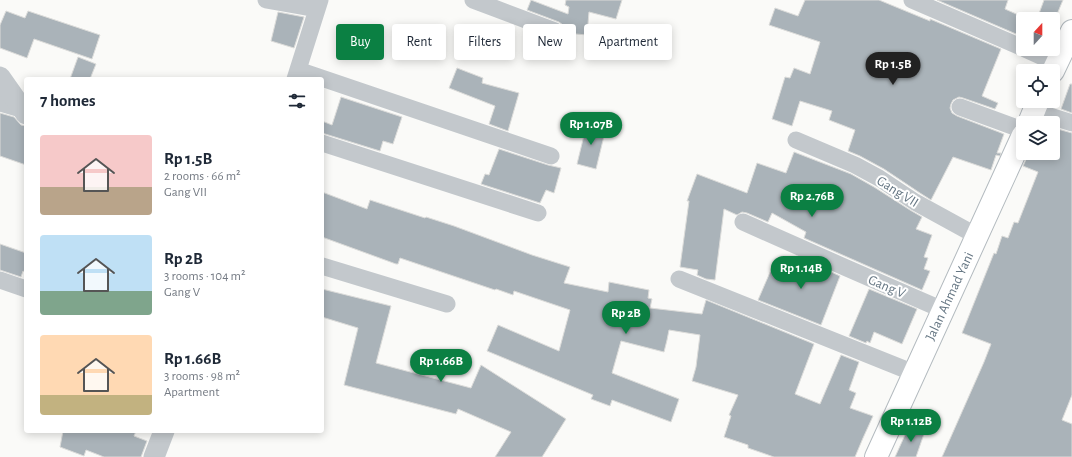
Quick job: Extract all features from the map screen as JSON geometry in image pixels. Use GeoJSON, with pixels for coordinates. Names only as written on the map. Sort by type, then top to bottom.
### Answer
{"type":"FeatureCollection","features":[{"type":"Feature","properties":{"kind":"main road"},"geometry":{"type":"LineString","coordinates":[[1056,64],[1072,31]]}},
{"type":"Feature","properties":{"kind":"main road","name":"Jalan Ahmad Yani"},"geometry":{"type":"LineString","coordinates":[[876,457],[1016,150]]}},
{"type":"Feature","properties":{"kind":"street"},"geometry":{"type":"LineString","coordinates":[[266,0],[319,5],[297,74]]}},
{"type":"Feature","properties":{"kind":"street"},"geometry":{"type":"LineString","coordinates":[[473,0],[536,24]]}},
{"type":"Feature","properties":{"kind":"street"},"geometry":{"type":"LineString","coordinates":[[912,0],[1016,46]]}},
{"type":"Feature","properties":{"kind":"street"},"geometry":{"type":"LineString","coordinates":[[1036,56],[1049,64]]}},
{"type":"Feature","properties":{"kind":"street"},"geometry":{"type":"LineString","coordinates":[[0,77],[24,112]]}},
{"type":"Feature","properties":{"kind":"street"},"geometry":{"type":"LineString","coordinates":[[324,83],[551,156]]}},
{"type":"Feature","properties":{"kind":"street"},"geometry":{"type":"LineString","coordinates":[[0,103],[24,112]]}},
{"type":"Feature","properties":{"kind":"street"},"geometry":{"type":"LineString","coordinates":[[960,106],[1016,127]]}},
{"type":"Feature","properties":{"kind":"street"},"geometry":{"type":"LineString","coordinates":[[1034,112],[1072,123]]}},
{"type":"Feature","properties":{"kind":"street","name":"Gang VII"},"geometry":{"type":"LineString","coordinates":[[796,140],[854,165],[879,178],[915,202],[977,236]]}},
{"type":"Feature","properties":{"kind":"street"},"geometry":{"type":"LineString","coordinates":[[324,144],[538,213]]}},
{"type":"Feature","properties":{"kind":"street","name":"Gang V"},"geometry":{"type":"LineString","coordinates":[[743,222],[943,310]]}},
{"type":"Feature","properties":{"kind":"street"},"geometry":{"type":"LineString","coordinates":[[324,267],[447,304]]}},
{"type":"Feature","properties":{"kind":"street"},"geometry":{"type":"LineString","coordinates":[[679,279],[914,373]]}},
{"type":"Feature","properties":{"kind":"street"},"geometry":{"type":"LineString","coordinates":[[0,280],[24,288]]}},
{"type":"Feature","properties":{"kind":"street"},"geometry":{"type":"LineString","coordinates":[[154,457],[163,433]]}},
{"type":"Feature","properties":{"kind":"building"},"geometry":{"type":"Polygon","coordinates":[[[531,0],[568,14],[569,7],[565,5],[566,0],[622,0],[616,19],[589,12],[588,24],[584,24],[584,35],[576,34],[576,24],[562,24],[527,10],[531,0]]]}},
{"type":"Feature","properties":{"kind":"building"},"geometry":{"type":"Polygon","coordinates":[[[805,0],[879,0],[930,21],[930,19],[1001,49],[982,96],[998,103],[995,109],[959,97],[953,100],[950,108],[952,113],[957,116],[1004,134],[997,153],[1001,153],[1000,156],[996,155],[991,170],[953,157],[931,200],[884,169],[848,151],[855,130],[829,120],[832,111],[800,101],[792,126],[772,119],[785,77],[790,78],[794,68],[810,74],[820,42],[769,25],[775,8],[798,16],[805,0]]]}},
{"type":"Feature","properties":{"kind":"building"},"geometry":{"type":"Polygon","coordinates":[[[937,0],[1008,0],[1005,9],[1016,14],[1016,34],[937,0]]]}},
{"type":"Feature","properties":{"kind":"building"},"geometry":{"type":"Polygon","coordinates":[[[1044,0],[1063,0],[1058,12],[1040,12],[1044,0]]]}},
{"type":"Feature","properties":{"kind":"building"},"geometry":{"type":"Polygon","coordinates":[[[6,11],[25,18],[28,11],[100,35],[92,59],[34,39],[27,58],[0,48],[0,25],[6,11]]]}},
{"type":"Feature","properties":{"kind":"building"},"geometry":{"type":"Polygon","coordinates":[[[278,12],[304,17],[294,48],[271,41],[278,12]]]}},
{"type":"Feature","properties":{"kind":"building"},"geometry":{"type":"Polygon","coordinates":[[[78,57],[96,64],[91,77],[71,77],[78,57]]]}},
{"type":"Feature","properties":{"kind":"building"},"geometry":{"type":"Polygon","coordinates":[[[457,68],[483,78],[482,83],[519,93],[508,131],[489,124],[495,106],[449,88],[457,68]]]}},
{"type":"Feature","properties":{"kind":"building"},"geometry":{"type":"Polygon","coordinates":[[[1070,84],[1072,84],[1072,113],[1061,109],[1070,84]]]}},
{"type":"Feature","properties":{"kind":"building"},"geometry":{"type":"Polygon","coordinates":[[[341,97],[402,117],[393,144],[383,141],[380,151],[324,134],[324,122],[332,125],[341,97]]]}},
{"type":"Feature","properties":{"kind":"building"},"geometry":{"type":"Polygon","coordinates":[[[0,113],[14,117],[21,125],[24,126],[24,164],[0,156],[0,113]]]}},
{"type":"Feature","properties":{"kind":"building"},"geometry":{"type":"Polygon","coordinates":[[[587,123],[604,127],[601,136],[604,136],[596,169],[577,164],[587,123]]]}},
{"type":"Feature","properties":{"kind":"building"},"geometry":{"type":"Polygon","coordinates":[[[1060,130],[1072,133],[1072,395],[1062,420],[1072,424],[1072,457],[942,457],[991,344],[962,333],[994,253],[996,254],[1002,236],[1008,238],[1014,222],[1018,223],[1038,172],[1023,166],[1026,160],[1060,160],[1060,130]]]}},
{"type":"Feature","properties":{"kind":"building"},"geometry":{"type":"Polygon","coordinates":[[[499,149],[561,168],[554,193],[546,190],[540,203],[481,184],[485,174],[489,175],[499,149]]]}},
{"type":"Feature","properties":{"kind":"building"},"geometry":{"type":"Polygon","coordinates":[[[794,152],[851,174],[922,217],[916,229],[932,235],[924,257],[928,258],[924,269],[930,271],[922,290],[804,238],[806,232],[772,213],[768,222],[747,213],[742,212],[737,215],[724,209],[715,280],[706,279],[697,275],[698,270],[680,267],[689,201],[687,201],[697,174],[747,193],[757,163],[786,173],[794,152]]]}},
{"type":"Feature","properties":{"kind":"building"},"geometry":{"type":"Polygon","coordinates":[[[324,193],[367,209],[370,200],[454,226],[532,255],[570,267],[564,283],[608,292],[609,282],[649,290],[648,298],[652,299],[650,308],[702,314],[706,300],[814,344],[795,394],[820,404],[841,355],[859,362],[849,390],[856,393],[850,408],[873,416],[855,457],[774,457],[748,448],[748,445],[724,437],[731,416],[729,415],[738,395],[692,381],[696,367],[700,335],[669,330],[664,352],[621,341],[612,373],[679,399],[671,422],[612,400],[610,406],[591,399],[593,395],[487,351],[498,325],[559,351],[570,310],[514,291],[513,295],[496,289],[495,290],[400,258],[398,264],[324,238],[324,193]]]}},
{"type":"Feature","properties":{"kind":"building"},"geometry":{"type":"Polygon","coordinates":[[[0,244],[24,252],[24,272],[23,271],[21,277],[0,270],[0,244]]]}},
{"type":"Feature","properties":{"kind":"building"},"geometry":{"type":"Polygon","coordinates":[[[796,256],[840,276],[821,325],[758,300],[774,263],[790,269],[796,256]]]}},
{"type":"Feature","properties":{"kind":"building"},"geometry":{"type":"Polygon","coordinates":[[[324,289],[391,306],[376,363],[471,388],[481,365],[566,419],[542,457],[495,457],[511,432],[458,409],[456,414],[344,385],[358,328],[324,318],[324,289]]]}},
{"type":"Feature","properties":{"kind":"building"},"geometry":{"type":"Polygon","coordinates":[[[869,289],[917,309],[902,344],[874,332],[870,343],[867,341],[866,343],[849,336],[869,289]]]}},
{"type":"Feature","properties":{"kind":"building"},"geometry":{"type":"Polygon","coordinates":[[[910,424],[925,431],[916,457],[895,457],[910,424]]]}},
{"type":"Feature","properties":{"kind":"building"},"geometry":{"type":"Polygon","coordinates":[[[63,433],[135,433],[134,436],[147,441],[141,457],[104,457],[86,450],[84,456],[60,447],[63,433]]]}}]}
